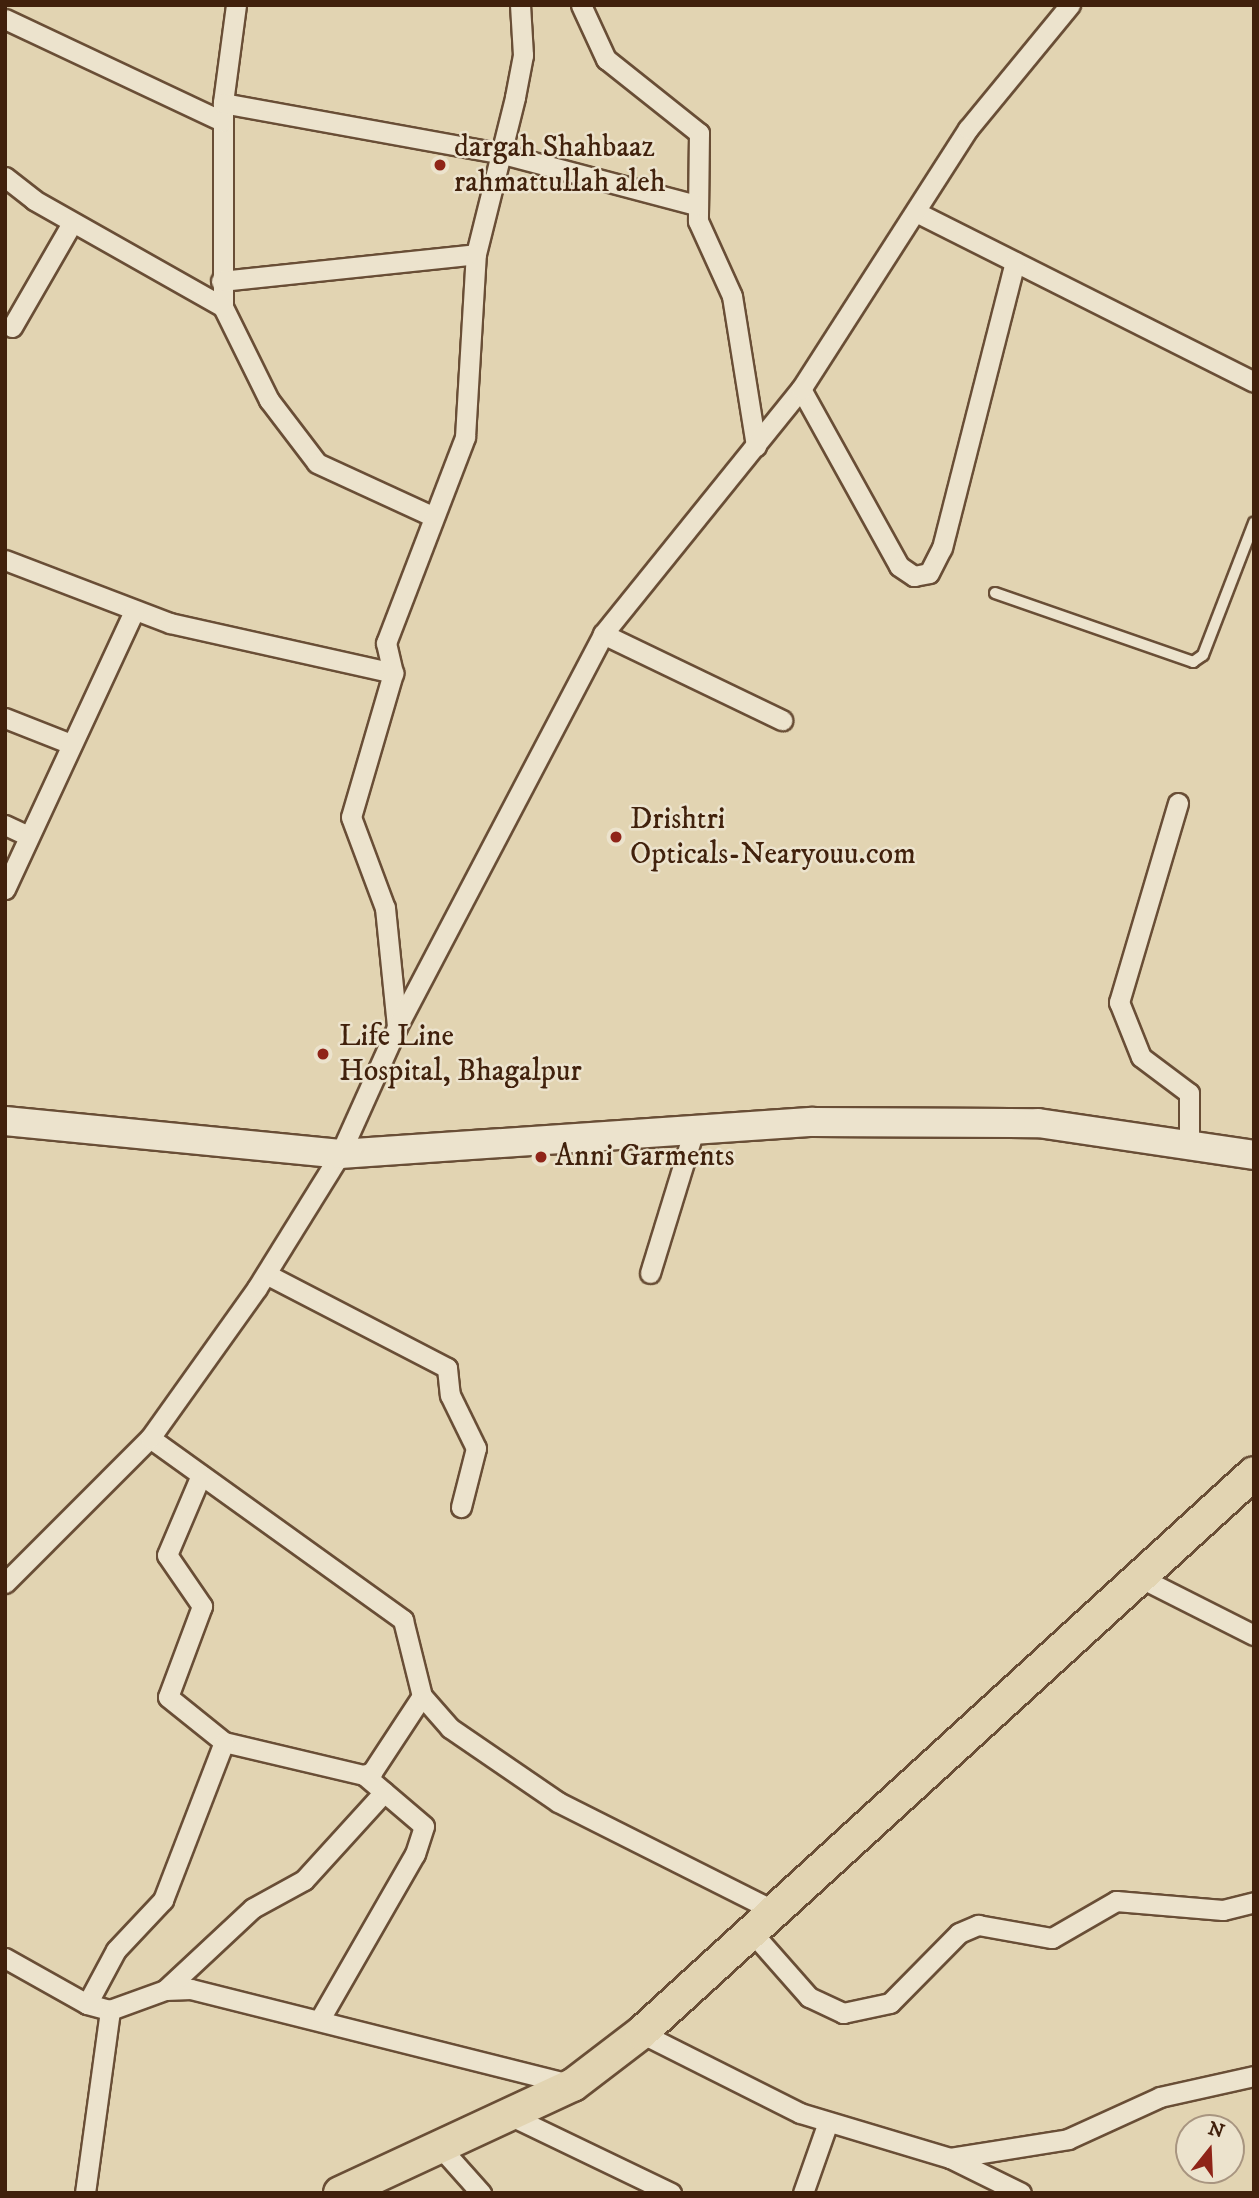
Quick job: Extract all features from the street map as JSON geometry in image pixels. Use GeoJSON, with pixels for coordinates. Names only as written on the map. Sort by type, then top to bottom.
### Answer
{"type":"FeatureCollection","features":[{"type":"Feature","properties":{"kind":"main road"},"geometry":{"type":"LineString","coordinates":[[7,1125],[340,1154],[813,1122],[1038,1123],[1189,1142],[1254,1155]]}},
{"type":"Feature","properties":{"kind":"main road"},"geometry":{"type":"LineString","coordinates":[[340,2193],[573,2085],[641,2033],[760,1919],[1254,1473]]}},
{"type":"Feature","properties":{"kind":"street"},"geometry":{"type":"LineString","coordinates":[[236,5],[222,112],[223,307],[270,400],[317,463],[432,516]]}},
{"type":"Feature","properties":{"kind":"street"},"geometry":{"type":"LineString","coordinates":[[397,1027],[385,908],[351,817],[393,673],[386,642],[432,516],[465,436],[476,254],[503,154],[523,55],[520,5]]}},
{"type":"Feature","properties":{"kind":"street"},"geometry":{"type":"LineString","coordinates":[[581,5],[606,59],[699,133],[696,205],[732,296],[756,446]]}},
{"type":"Feature","properties":{"kind":"street"},"geometry":{"type":"LineString","coordinates":[[5,1583],[150,1438],[266,1274],[340,1154],[397,1027],[603,634],[802,389],[1016,63],[1070,5]]}},
{"type":"Feature","properties":{"kind":"street"},"geometry":{"type":"LineString","coordinates":[[5,19],[222,112],[503,154],[696,205]]}},
{"type":"Feature","properties":{"kind":"street"},"geometry":{"type":"LineString","coordinates":[[5,177],[72,223],[223,307]]}},
{"type":"Feature","properties":{"kind":"street"},"geometry":{"type":"LineString","coordinates":[[916,212],[1254,382]]}},
{"type":"Feature","properties":{"kind":"street"},"geometry":{"type":"LineString","coordinates":[[12,327],[72,223]]}},
{"type":"Feature","properties":{"kind":"street"},"geometry":{"type":"LineString","coordinates":[[221,281],[476,254]]}},
{"type":"Feature","properties":{"kind":"street"},"geometry":{"type":"LineString","coordinates":[[802,389],[899,566],[914,576],[929,573],[942,548],[1016,262]]}},
{"type":"Feature","properties":{"kind":"street"},"geometry":{"type":"LineString","coordinates":[[5,560],[134,611],[233,640],[393,673]]}},
{"type":"Feature","properties":{"kind":"street"},"geometry":{"type":"LineString","coordinates":[[5,889],[134,611]]}},
{"type":"Feature","properties":{"kind":"street"},"geometry":{"type":"LineString","coordinates":[[603,634],[782,720]]}},
{"type":"Feature","properties":{"kind":"street"},"geometry":{"type":"LineString","coordinates":[[5,718],[71,744]]}},
{"type":"Feature","properties":{"kind":"street"},"geometry":{"type":"LineString","coordinates":[[1178,803],[1119,1002],[1141,1057],[1189,1094],[1189,1142]]}},
{"type":"Feature","properties":{"kind":"street"},"geometry":{"type":"LineString","coordinates":[[5,825],[29,836]]}},
{"type":"Feature","properties":{"kind":"street"},"geometry":{"type":"LineString","coordinates":[[650,1273],[694,1130]]}},
{"type":"Feature","properties":{"kind":"street"},"geometry":{"type":"LineString","coordinates":[[266,1274],[447,1368],[450,1395],[476,1448],[461,1507]]}},
{"type":"Feature","properties":{"kind":"street"},"geometry":{"type":"LineString","coordinates":[[150,1438],[403,1620],[422,1696],[450,1728],[558,1801],[760,1919],[809,1997],[843,2013],[890,2003],[960,1933],[978,1925],[1052,1938],[1116,1901],[1223,1910],[1254,1902]]}},
{"type":"Feature","properties":{"kind":"street"},"geometry":{"type":"LineString","coordinates":[[201,1475],[167,1555],[202,1606],[168,1697],[224,1742],[364,1775],[424,1826],[415,1854],[320,2019]]}},
{"type":"Feature","properties":{"kind":"street"},"geometry":{"type":"LineString","coordinates":[[1139,1577],[1254,1634]]}},
{"type":"Feature","properties":{"kind":"street"},"geometry":{"type":"LineString","coordinates":[[364,1775],[372,1772],[422,1696]]}},
{"type":"Feature","properties":{"kind":"street"},"geometry":{"type":"LineString","coordinates":[[87,2004],[116,1950],[163,1900],[224,1742]]}},
{"type":"Feature","properties":{"kind":"street"},"geometry":{"type":"LineString","coordinates":[[165,1990],[253,1908],[304,1880],[384,1792]]}},
{"type":"Feature","properties":{"kind":"street"},"geometry":{"type":"LineString","coordinates":[[5,1958],[87,2004],[110,2010],[165,1990],[191,1989],[320,2019],[573,2085]]}},
{"type":"Feature","properties":{"kind":"street"},"geometry":{"type":"LineString","coordinates":[[85,2193],[110,2010]]}},
{"type":"Feature","properties":{"kind":"street"},"geometry":{"type":"LineString","coordinates":[[641,2033],[751,2092],[828,2122],[950,2158],[1021,2193]]}},
{"type":"Feature","properties":{"kind":"street"},"geometry":{"type":"LineString","coordinates":[[950,2158],[1068,2139],[1160,2096],[1254,2076]]}},
{"type":"Feature","properties":{"kind":"street"},"geometry":{"type":"LineString","coordinates":[[509,2115],[671,2193]]}},
{"type":"Feature","properties":{"kind":"street"},"geometry":{"type":"LineString","coordinates":[[803,2193],[828,2122]]}},
{"type":"Feature","properties":{"kind":"street"},"geometry":{"type":"LineString","coordinates":[[440,2147],[481,2193]]}},
{"type":"Feature","properties":{"kind":"lane"},"geometry":{"type":"LineString","coordinates":[[995,593],[1193,662],[1203,655],[1254,523]]}},
{"type":"Feature","properties":{"kind":"place","name":"dargah Shahbaaz rahmattullah aleh"},"geometry":{"type":"Point","coordinates":[440,165]}},
{"type":"Feature","properties":{"kind":"place","name":"Drishtri Opticals-Nearyouu.com"},"geometry":{"type":"Point","coordinates":[616,837]}},
{"type":"Feature","properties":{"kind":"place","name":"Life Line Hospital, Bhagalpur"},"geometry":{"type":"Point","coordinates":[323,1054]}},
{"type":"Feature","properties":{"kind":"place","name":"Anni Garments"},"geometry":{"type":"Point","coordinates":[541,1157]}}]}
